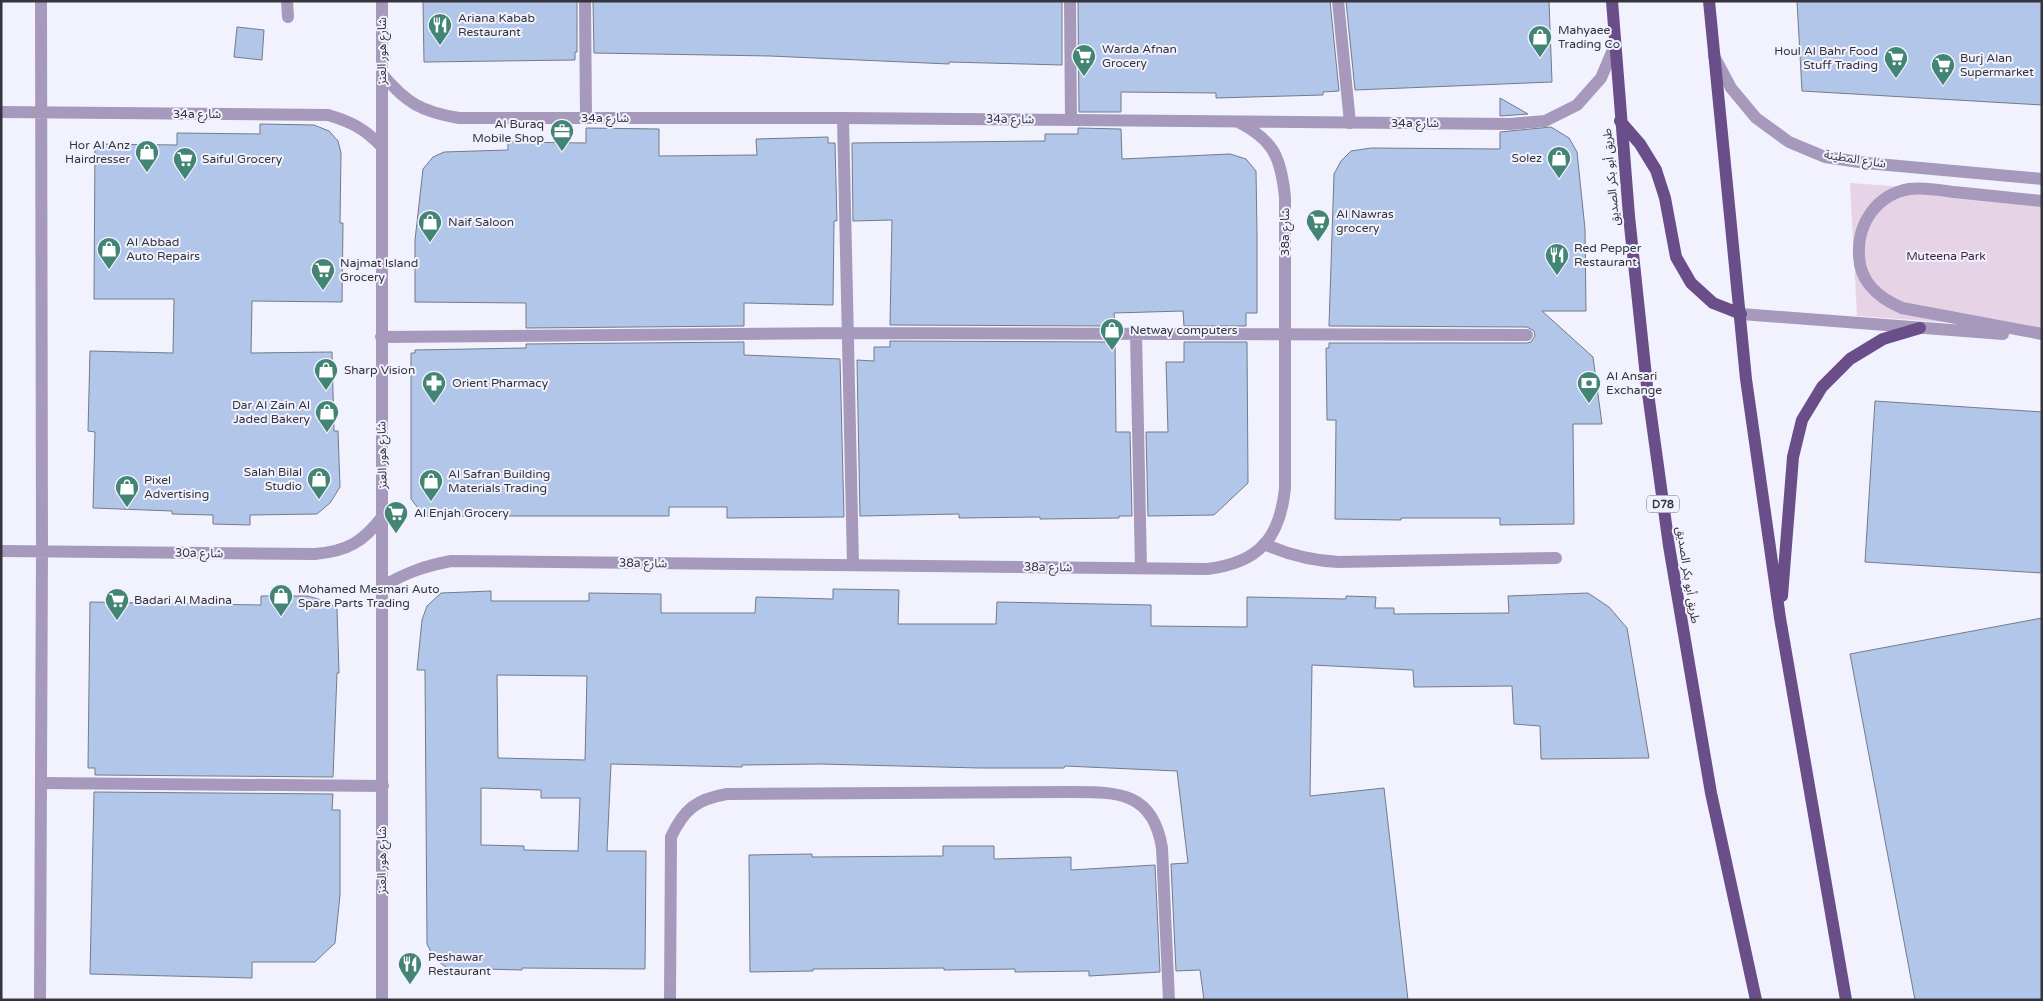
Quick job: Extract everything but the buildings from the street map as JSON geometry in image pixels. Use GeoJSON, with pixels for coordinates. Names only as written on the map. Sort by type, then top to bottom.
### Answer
{"type":"FeatureCollection","features":[{"type":"Feature","properties":{"kind":"main road","name":"طريق أبو بكر الصديق"},"geometry":{"type":"LineString","coordinates":[[1612,1],[1620,121],[1647,386],[1669,546],[1711,793],[1756,1000]]}},
{"type":"Feature","properties":{"kind":"main road"},"geometry":{"type":"LineString","coordinates":[[1709,1],[1712,53],[1741,314],[1746,379],[1780,618],[1846,1000]]}},
{"type":"Feature","properties":{"kind":"main road"},"geometry":{"type":"LineString","coordinates":[[1620,121],[1640,144],[1656,170],[1665,198],[1676,257],[1691,283],[1713,303],[1741,314]]}},
{"type":"Feature","properties":{"kind":"main road"},"geometry":{"type":"LineString","coordinates":[[1780,618],[1793,457],[1802,420],[1822,387],[1850,359],[1883,339],[1920,328]]}},
{"type":"Feature","properties":{"kind":"street"},"geometry":{"type":"LineString","coordinates":[[40,1000],[42,551],[41,1]]}},
{"type":"Feature","properties":{"kind":"street"},"geometry":{"type":"LineString","coordinates":[[287,1],[288,17]]}},
{"type":"Feature","properties":{"kind":"street","name":"شارع هور العنز"},"geometry":{"type":"LineString","coordinates":[[382,1],[382,1000]]}},
{"type":"Feature","properties":{"kind":"street"},"geometry":{"type":"LineString","coordinates":[[585,1],[586,118]]}},
{"type":"Feature","properties":{"kind":"street"},"geometry":{"type":"LineString","coordinates":[[1070,1],[1071,120]]}},
{"type":"Feature","properties":{"kind":"street"},"geometry":{"type":"LineString","coordinates":[[1338,1],[1350,123]]}},
{"type":"Feature","properties":{"kind":"street","name":"34a شارع"},"geometry":{"type":"LineString","coordinates":[[382,74],[397,92],[415,105],[436,114],[459,118],[843,118],[1510,124],[1545,121],[1577,104],[1601,78],[1615,45]]}},
{"type":"Feature","properties":{"kind":"street","name":"شارع المطينة"},"geometry":{"type":"LineString","coordinates":[[1712,53],[1731,88],[1756,118],[1789,142],[1825,157],[1866,163],[2042,179]]}},
{"type":"Feature","properties":{"kind":"street","name":"34a شارع"},"geometry":{"type":"LineString","coordinates":[[1,112],[328,115],[349,121],[367,132],[382,147]]}},
{"type":"Feature","properties":{"kind":"street"},"geometry":{"type":"LineString","coordinates":[[843,118],[853,566]]}},
{"type":"Feature","properties":{"kind":"street","name":"38a شارع"},"geometry":{"type":"LineString","coordinates":[[383,586],[426,566],[451,562],[1207,569],[1228,566],[1248,558],[1264,544],[1276,528],[1283,509],[1285,488],[1285,197],[1283,173],[1273,150],[1258,132],[1238,122]]}},
{"type":"Feature","properties":{"kind":"street"},"geometry":{"type":"LineString","coordinates":[[2042,201],[1929,189],[1909,189],[1890,195],[1874,207],[1864,224],[1858,242],[1859,264],[1867,283],[1882,299],[1902,308],[2042,335]]}},
{"type":"Feature","properties":{"kind":"street"},"geometry":{"type":"LineString","coordinates":[[1741,314],[1920,328],[2042,335]]}},
{"type":"Feature","properties":{"kind":"street"},"geometry":{"type":"LineString","coordinates":[[381,337],[848,333],[1528,335]]}},
{"type":"Feature","properties":{"kind":"street"},"geometry":{"type":"LineString","coordinates":[[1136,334],[1141,568]]}},
{"type":"Feature","properties":{"kind":"street","name":"30a شارع"},"geometry":{"type":"LineString","coordinates":[[1,551],[316,554],[336,552],[354,544],[370,532],[383,516]]}},
{"type":"Feature","properties":{"kind":"street"},"geometry":{"type":"LineString","coordinates":[[1264,544],[1288,555],[1314,561],[1556,558]]}},
{"type":"Feature","properties":{"kind":"street"},"geometry":{"type":"LineString","coordinates":[[41,783],[383,786]]}},
{"type":"Feature","properties":{"kind":"street"},"geometry":{"type":"LineString","coordinates":[[670,1000],[671,837],[679,820],[692,806],[709,797],[727,794],[1070,792],[1115,793],[1129,798],[1142,806],[1153,818],[1160,832],[1169,1000]]}},
{"type":"Feature","properties":{"kind":"green space","name":"Muteena Park"},"geometry":{"type":"Polygon","coordinates":[[[1850,183],[2042,197],[2042,329],[1857,316],[1850,183]]]}},
{"type":"Feature","properties":{"kind":"place","name":"Ariana Kabab Restaurant"},"geometry":{"type":"Point","coordinates":[440,46]}},
{"type":"Feature","properties":{"kind":"place","name":"Mahyaee Trading Co"},"geometry":{"type":"Point","coordinates":[1540,58]}},
{"type":"Feature","properties":{"kind":"place","name":"Warda Afnan Grocery"},"geometry":{"type":"Point","coordinates":[1084,77]}},
{"type":"Feature","properties":{"kind":"place","name":"Houl Al Bahr Food Stuff Trading"},"geometry":{"type":"Point","coordinates":[1896,79]}},
{"type":"Feature","properties":{"kind":"place","name":"Burj Alan Supermarket"},"geometry":{"type":"Point","coordinates":[1943,86]}},
{"type":"Feature","properties":{"kind":"place","name":"Al Buraq Mobile Shop"},"geometry":{"type":"Point","coordinates":[562,152]}},
{"type":"Feature","properties":{"kind":"place","name":"Hor Al Anz Hairdresser"},"geometry":{"type":"Point","coordinates":[147,173]}},
{"type":"Feature","properties":{"kind":"place","name":"Solez"},"geometry":{"type":"Point","coordinates":[1559,179]}},
{"type":"Feature","properties":{"kind":"place","name":"Saiful Grocery"},"geometry":{"type":"Point","coordinates":[185,180]}},
{"type":"Feature","properties":{"kind":"place","name":"Al Nawras grocery"},"geometry":{"type":"Point","coordinates":[1318,242]}},
{"type":"Feature","properties":{"kind":"place","name":"Naif Saloon"},"geometry":{"type":"Point","coordinates":[430,243]}},
{"type":"Feature","properties":{"kind":"place","name":"Al Abbad Auto Repairs"},"geometry":{"type":"Point","coordinates":[109,270]}},
{"type":"Feature","properties":{"kind":"place","name":"Red Pepper Restaurant"},"geometry":{"type":"Point","coordinates":[1557,276]}},
{"type":"Feature","properties":{"kind":"place","name":"Najmat Island Grocery"},"geometry":{"type":"Point","coordinates":[323,291]}},
{"type":"Feature","properties":{"kind":"place","name":"Netway computers"},"geometry":{"type":"Point","coordinates":[1112,351]}},
{"type":"Feature","properties":{"kind":"place","name":"Sharp Vision"},"geometry":{"type":"Point","coordinates":[326,391]}},
{"type":"Feature","properties":{"kind":"place","name":"Orient Pharmacy"},"geometry":{"type":"Point","coordinates":[434,404]}},
{"type":"Feature","properties":{"kind":"place","name":"Al Ansari Exchange"},"geometry":{"type":"Point","coordinates":[1589,404]}},
{"type":"Feature","properties":{"kind":"place","name":"Dar Al Zain Al Jaded Bakery"},"geometry":{"type":"Point","coordinates":[327,433]}},
{"type":"Feature","properties":{"kind":"place","name":"Salah Bilal Studio"},"geometry":{"type":"Point","coordinates":[319,500]}},
{"type":"Feature","properties":{"kind":"place","name":"Al Safran Building Materials Trading"},"geometry":{"type":"Point","coordinates":[431,502]}},
{"type":"Feature","properties":{"kind":"place","name":"Pixel Advertising"},"geometry":{"type":"Point","coordinates":[127,508]}},
{"type":"Feature","properties":{"kind":"place","name":"Al Enjah Grocery"},"geometry":{"type":"Point","coordinates":[396,534]}},
{"type":"Feature","properties":{"kind":"place","name":"Mohamed Mesmari Auto Spare Parts Trading"},"geometry":{"type":"Point","coordinates":[281,617]}},
{"type":"Feature","properties":{"kind":"place","name":"Badari Al Madina"},"geometry":{"type":"Point","coordinates":[117,621]}},
{"type":"Feature","properties":{"kind":"place","name":"Peshawar Restaurant"},"geometry":{"type":"Point","coordinates":[410,985]}}]}
